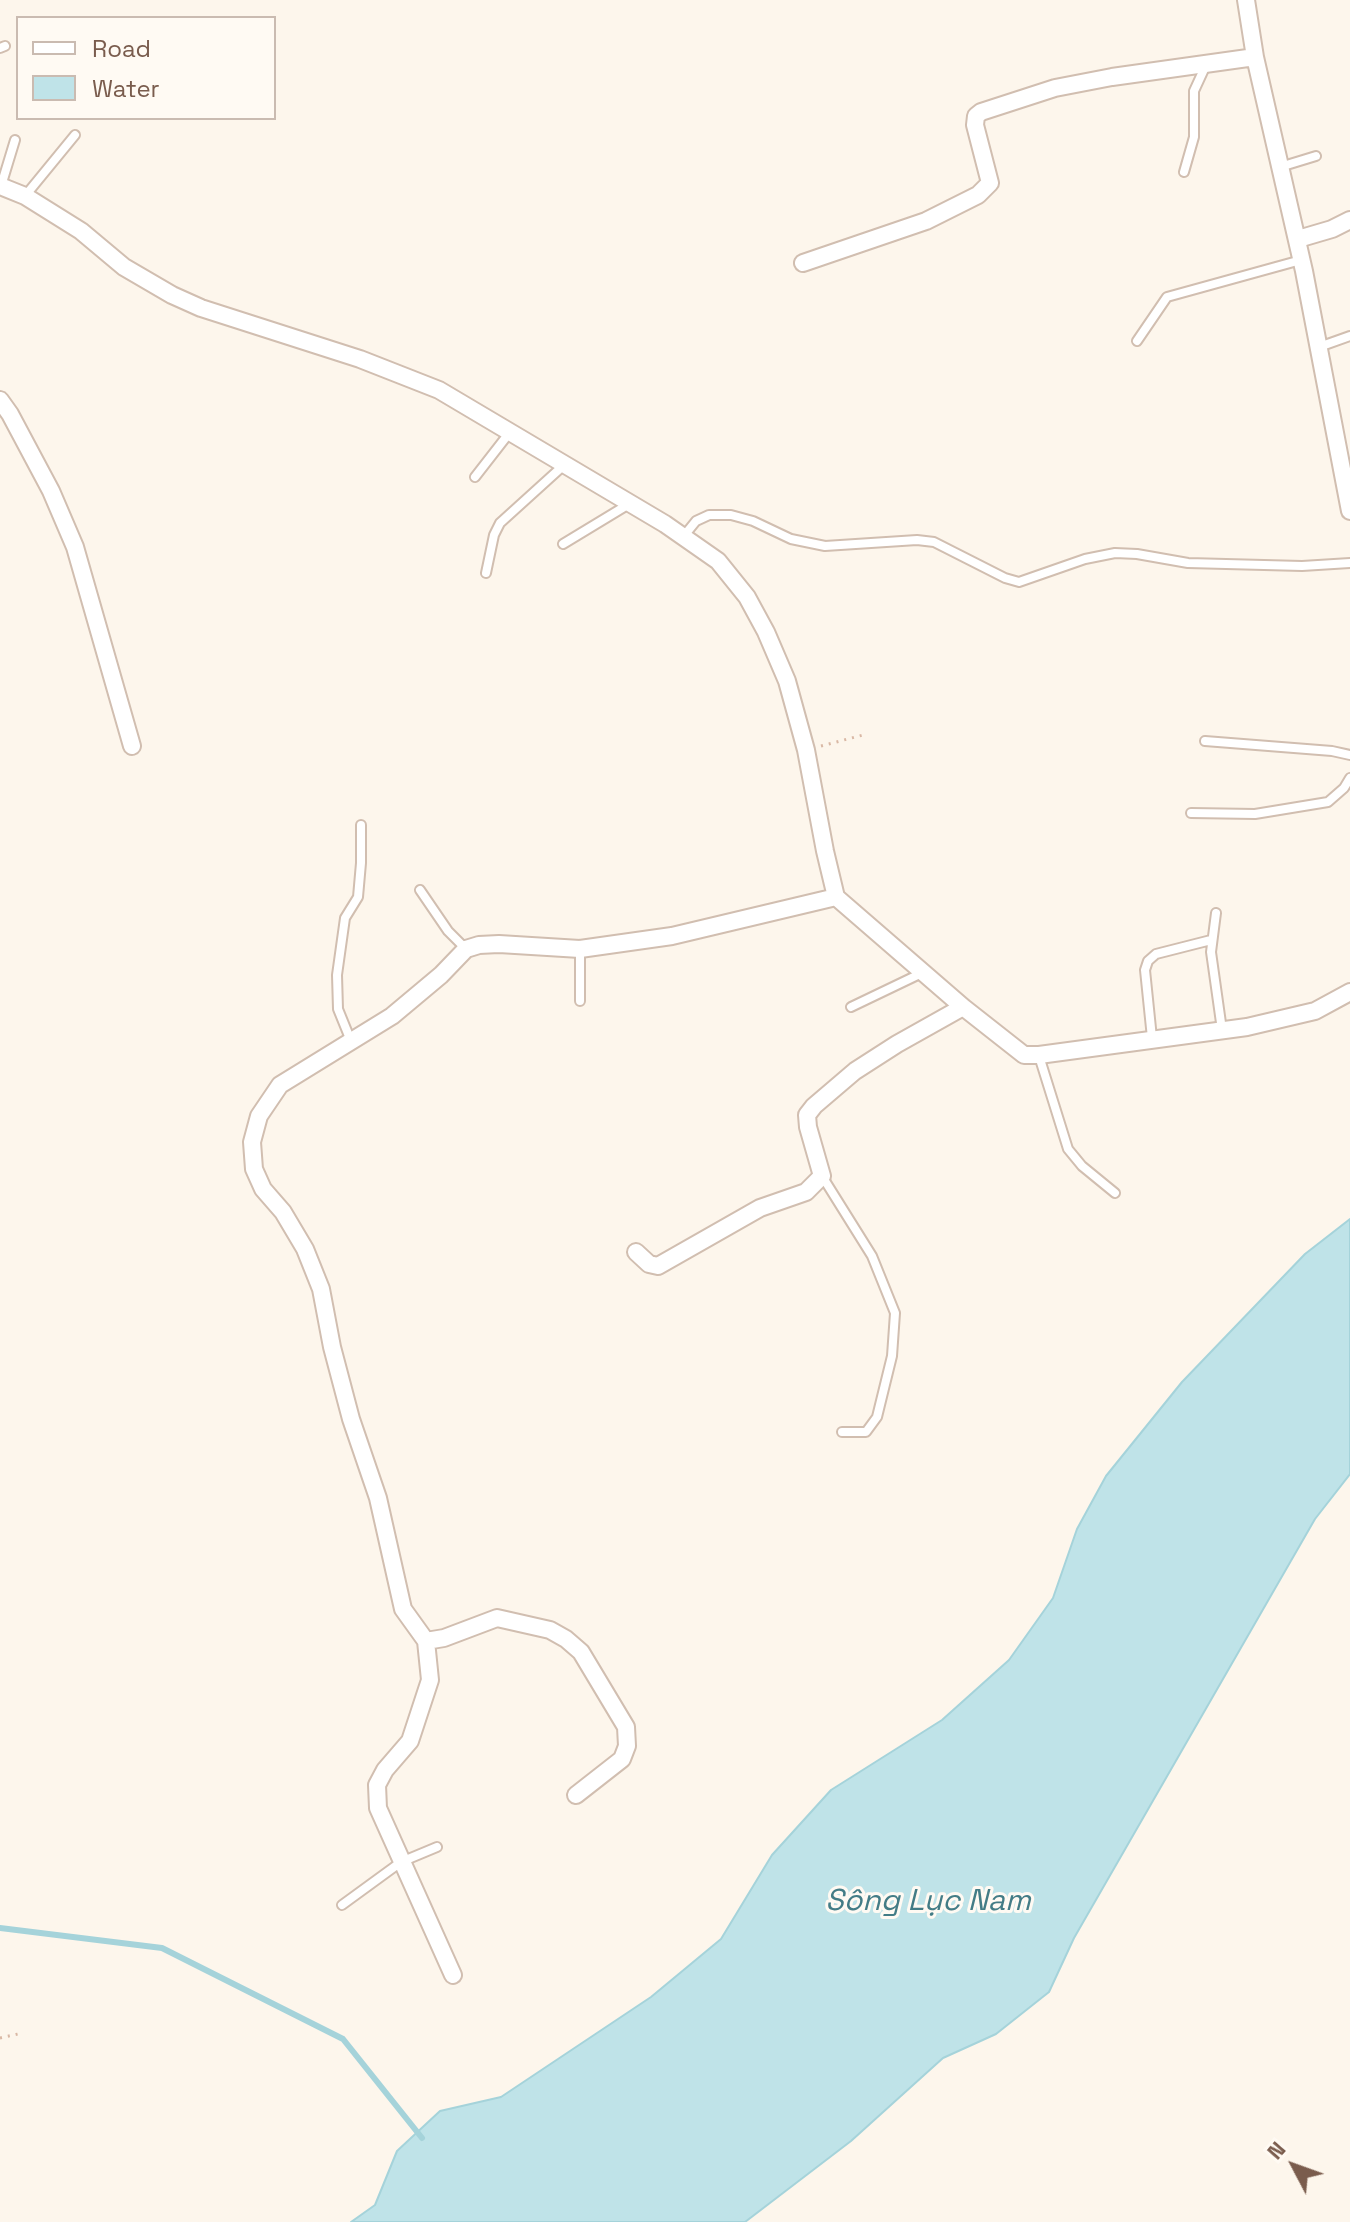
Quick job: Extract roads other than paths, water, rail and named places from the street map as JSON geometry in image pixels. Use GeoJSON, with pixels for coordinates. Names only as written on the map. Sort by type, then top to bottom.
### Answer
{"type":"FeatureCollection","features":[{"type":"Feature","properties":{"kind":"street"},"geometry":{"type":"LineString","coordinates":[[1246,0],[1255,57],[1298,239],[1350,511]]}},
{"type":"Feature","properties":{"kind":"street"},"geometry":{"type":"LineString","coordinates":[[803,263],[926,221],[978,195],[990,183],[975,125],[976,116],[981,112],[1055,88],[1255,57]]}},
{"type":"Feature","properties":{"kind":"street"},"geometry":{"type":"LineString","coordinates":[[0,186],[25,196],[81,231],[124,267],[172,295],[201,308],[360,359],[426,385],[565,464],[718,561],[747,597],[787,681],[806,750],[836,897],[963,1007],[1024,1055],[1247,1027],[1315,1011],[1350,992]]}},
{"type":"Feature","properties":{"kind":"street"},"geometry":{"type":"LineString","coordinates":[[1298,239],[1314,236],[1350,220]]}},
{"type":"Feature","properties":{"kind":"street"},"geometry":{"type":"LineString","coordinates":[[0,400],[51,491],[75,547],[132,746]]}},
{"type":"Feature","properties":{"kind":"street"},"geometry":{"type":"LineString","coordinates":[[453,1975],[378,1808],[377,1785],[385,1770],[410,1741],[430,1680],[426,1641],[403,1609],[378,1498],[351,1419],[332,1347],[321,1289],[305,1249],[283,1212],[263,1189],[254,1169],[252,1142],[259,1116],[280,1085],[392,1016],[441,975],[466,949],[499,944],[580,949],[672,936],[836,897]]}},
{"type":"Feature","properties":{"kind":"street"},"geometry":{"type":"LineString","coordinates":[[636,1252],[649,1264],[658,1266],[760,1208],[806,1192],[822,1176],[808,1127],[807,1115],[814,1106],[855,1071],[963,1007]]}},
{"type":"Feature","properties":{"kind":"street"},"geometry":{"type":"LineString","coordinates":[[426,1641],[444,1638],[497,1618],[550,1630],[581,1652],[626,1727],[627,1746],[622,1759],[576,1795]]}},
{"type":"Feature","properties":{"kind":"lane"},"geometry":{"type":"LineString","coordinates":[[1184,172],[1194,137],[1194,91],[1206,64]]}},
{"type":"Feature","properties":{"kind":"lane"},"geometry":{"type":"LineString","coordinates":[[25,196],[75,135]]}},
{"type":"Feature","properties":{"kind":"lane"},"geometry":{"type":"LineString","coordinates":[[0,186],[15,140]]}},
{"type":"Feature","properties":{"kind":"lane"},"geometry":{"type":"LineString","coordinates":[[1280,167],[1316,156]]}},
{"type":"Feature","properties":{"kind":"lane"},"geometry":{"type":"LineString","coordinates":[[1137,341],[1167,297],[1302,259]]}},
{"type":"Feature","properties":{"kind":"lane"},"geometry":{"type":"LineString","coordinates":[[1318,347],[1350,336]]}},
{"type":"Feature","properties":{"kind":"lane"},"geometry":{"type":"LineString","coordinates":[[475,477],[510,432]]}},
{"type":"Feature","properties":{"kind":"lane"},"geometry":{"type":"LineString","coordinates":[[486,573],[494,535],[500,523],[565,464]]}},
{"type":"Feature","properties":{"kind":"lane"},"geometry":{"type":"LineString","coordinates":[[563,544],[629,504]]}},
{"type":"Feature","properties":{"kind":"lane"},"geometry":{"type":"LineString","coordinates":[[683,537],[696,521],[709,515],[731,515],[753,521],[791,539],[825,546],[917,540],[934,542],[1019,582],[1085,559],[1115,553],[1188,563],[1302,566],[1350,563]]}},
{"type":"Feature","properties":{"kind":"lane"},"geometry":{"type":"LineString","coordinates":[[1205,741],[1350,755]]}},
{"type":"Feature","properties":{"kind":"lane"},"geometry":{"type":"LineString","coordinates":[[1191,813],[1255,814],[1328,802],[1350,778]]}},
{"type":"Feature","properties":{"kind":"lane"},"geometry":{"type":"LineString","coordinates":[[351,1042],[338,1009],[337,975],[345,918],[358,897],[361,825]]}},
{"type":"Feature","properties":{"kind":"lane"},"geometry":{"type":"LineString","coordinates":[[420,890],[448,931],[466,949]]}},
{"type":"Feature","properties":{"kind":"lane"},"geometry":{"type":"LineString","coordinates":[[1216,913],[1211,940],[1222,1030]]}},
{"type":"Feature","properties":{"kind":"lane"},"geometry":{"type":"LineString","coordinates":[[1152,1038],[1145,970],[1148,961],[1156,954],[1211,940]]}},
{"type":"Feature","properties":{"kind":"lane"},"geometry":{"type":"LineString","coordinates":[[580,949],[580,1001]]}},
{"type":"Feature","properties":{"kind":"lane"},"geometry":{"type":"LineString","coordinates":[[851,1007],[925,972]]}},
{"type":"Feature","properties":{"kind":"lane"},"geometry":{"type":"LineString","coordinates":[[1039,1055],[1068,1149],[1082,1166],[1115,1193]]}},
{"type":"Feature","properties":{"kind":"lane"},"geometry":{"type":"LineString","coordinates":[[822,1176],[872,1256],[895,1313],[892,1356],[877,1417],[866,1432],[842,1432]]}},
{"type":"Feature","properties":{"kind":"lane"},"geometry":{"type":"LineString","coordinates":[[342,1905],[401,1862],[437,1847]]}},
{"type":"Feature","properties":{"kind":"water","name":"Sông Lục Nam"},"geometry":{"type":"Polygon","coordinates":[[[1350,1219],[1350,1474],[1315,1519],[1074,1938],[1049,1992],[996,2034],[943,2058],[851,2141],[745,2222],[351,2222],[375,2205],[397,2151],[440,2111],[501,2097],[651,1997],[721,1939],[772,1855],[831,1790],[942,1720],[1009,1660],[1053,1598],[1077,1529],[1106,1476],[1182,1382],[1305,1254],[1350,1219]]]}},
{"type":"Feature","properties":{"kind":"waterway"},"geometry":{"type":"LineString","coordinates":[[0,1928],[162,1948],[343,2039],[422,2138]]}}]}
